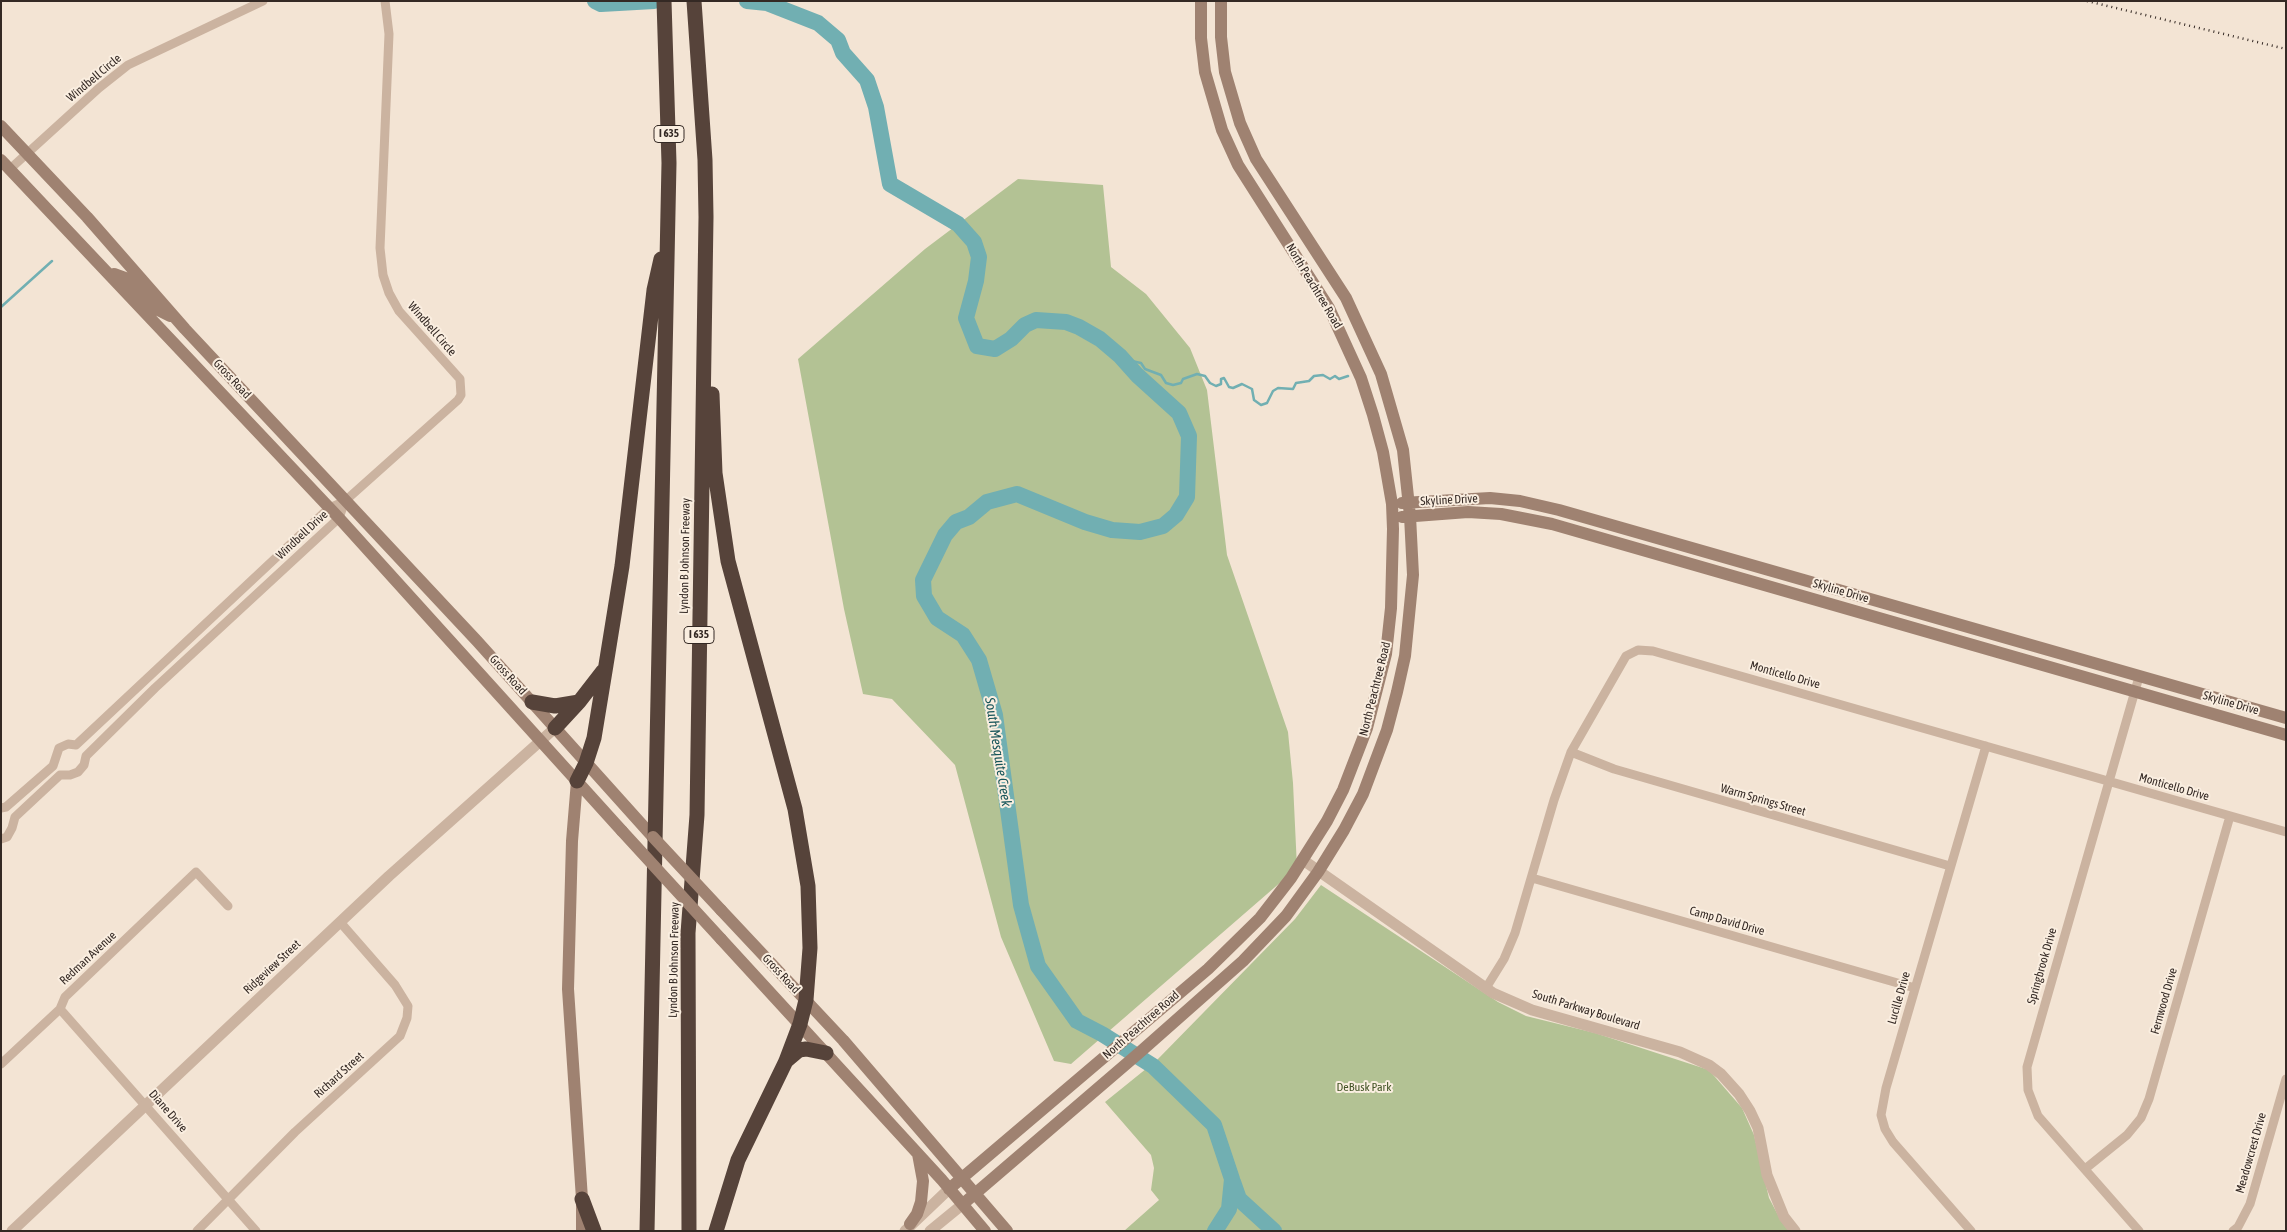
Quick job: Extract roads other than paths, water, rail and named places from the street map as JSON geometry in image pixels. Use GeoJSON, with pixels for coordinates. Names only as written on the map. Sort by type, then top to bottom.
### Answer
{"type":"FeatureCollection","features":[{"type":"Feature","properties":{"kind":"highway","name":"Lyndon B Johnson Freeway"},"geometry":{"type":"LineString","coordinates":[[647,1231],[669,163],[664,1]]}},
{"type":"Feature","properties":{"kind":"highway","name":"Lyndon B Johnson Freeway"},"geometry":{"type":"LineString","coordinates":[[689,1231],[688,933],[697,815],[706,217],[694,1]]}},
{"type":"Feature","properties":{"kind":"highway"},"geometry":{"type":"LineString","coordinates":[[706,217],[714,445],[718,497],[732,577],[788,780],[804,853],[810,923],[809,975],[806,1000],[800,1024],[786,1061],[738,1160],[716,1231]]}},
{"type":"Feature","properties":{"kind":"highway"},"geometry":{"type":"LineString","coordinates":[[577,781],[586,763],[594,738],[622,566],[654,290],[668,228]]}},
{"type":"Feature","properties":{"kind":"highway"},"geometry":{"type":"LineString","coordinates":[[555,728],[579,702],[606,665]]}},
{"type":"Feature","properties":{"kind":"highway"},"geometry":{"type":"LineString","coordinates":[[532,702],[555,706],[579,702]]}},
{"type":"Feature","properties":{"kind":"highway"},"geometry":{"type":"LineString","coordinates":[[786,1061],[799,1050],[806,1049],[826,1053]]}},
{"type":"Feature","properties":{"kind":"highway"},"geometry":{"type":"LineString","coordinates":[[582,1199],[594,1231]]}},
{"type":"Feature","properties":{"kind":"main road","name":"North Peachtree Road"},"geometry":{"type":"LineString","coordinates":[[950,1189],[1208,968],[1260,918],[1303,860],[1343,790],[1362,744],[1378,691],[1386,654],[1391,608],[1393,518],[1383,452],[1361,378],[1329,308],[1238,165],[1222,130],[1204,72],[1201,38],[1201,1]]}},
{"type":"Feature","properties":{"kind":"main road","name":"North Peachtree Road"},"geometry":{"type":"LineString","coordinates":[[962,1204],[1165,1030],[1243,960],[1280,922],[1318,872],[1344,830],[1363,794],[1387,730],[1397,692],[1411,609],[1413,575],[1410,516],[1402,450],[1381,374],[1346,298],[1256,159],[1240,123],[1225,72],[1221,36],[1221,1]]}},
{"type":"Feature","properties":{"kind":"main road","name":"Gross Road"},"geometry":{"type":"LineString","coordinates":[[1,126],[87,217],[175,318],[532,702],[624,806],[806,1000],[1007,1231]]}},
{"type":"Feature","properties":{"kind":"main road","name":"Gross Road"},"geometry":{"type":"LineString","coordinates":[[1,160],[339,518],[539,742],[577,781],[950,1189],[984,1231]]}},
{"type":"Feature","properties":{"kind":"main road"},"geometry":{"type":"LineString","coordinates":[[110,276],[114,274],[125,278],[152,307],[175,318]]}},
{"type":"Feature","properties":{"kind":"main road"},"geometry":{"type":"LineString","coordinates":[[1329,308],[1346,298]]}},
{"type":"Feature","properties":{"kind":"main road","name":"Skyline Drive"},"geometry":{"type":"LineString","coordinates":[[1392,504],[1490,498],[1559,510],[2285,718]]}},
{"type":"Feature","properties":{"kind":"main road","name":"Skyline Drive"},"geometry":{"type":"LineString","coordinates":[[1393,518],[1468,512],[1501,514],[1533,520],[2283,734]]}},
{"type":"Feature","properties":{"kind":"main road"},"geometry":{"type":"LineString","coordinates":[[1821,602],[1825,587]]}},
{"type":"Feature","properties":{"kind":"main road"},"geometry":{"type":"LineString","coordinates":[[423,612],[437,600]]}},
{"type":"Feature","properties":{"kind":"main road"},"geometry":{"type":"LineString","coordinates":[[2283,734],[2285,718]]}},
{"type":"Feature","properties":{"kind":"main road"},"geometry":{"type":"LineString","coordinates":[[577,781],[572,841],[568,989],[582,1199],[582,1231]]}},
{"type":"Feature","properties":{"kind":"main road"},"geometry":{"type":"LineString","coordinates":[[858,1089],[873,1075]]}},
{"type":"Feature","properties":{"kind":"main road"},"geometry":{"type":"LineString","coordinates":[[1063,1092],[1075,1109]]}},
{"type":"Feature","properties":{"kind":"main road"},"geometry":{"type":"LineString","coordinates":[[908,1228],[917,1214],[921,1202],[923,1181],[918,1154]]}},
{"type":"Feature","properties":{"kind":"street","name":"Windbell Circle"},"geometry":{"type":"LineString","coordinates":[[10,169],[99,88],[128,65],[262,1]]}},
{"type":"Feature","properties":{"kind":"street","name":"Windbell Circle"},"geometry":{"type":"LineString","coordinates":[[345,501],[458,400],[462,390],[460,379],[457,375],[399,311],[389,293],[383,275],[380,248],[389,25],[385,1]]}},
{"type":"Feature","properties":{"kind":"street","name":"Windbell Drive"},"geometry":{"type":"LineString","coordinates":[[1,808],[6,807],[53,766],[59,748],[68,744],[76,745],[329,508],[345,501]]}},
{"type":"Feature","properties":{"kind":"street","name":"Windbell Drive"},"geometry":{"type":"LineString","coordinates":[[1,839],[7,837],[15,817],[60,775],[70,775],[78,772],[84,765],[86,756],[156,688],[339,518],[345,501]]}},
{"type":"Feature","properties":{"kind":"street","name":"Monticello Drive"},"geometry":{"type":"LineString","coordinates":[[1486,988],[1504,959],[1513,939],[1562,774],[1571,752],[1626,656],[1638,650],[1653,651],[2286,832]]}},
{"type":"Feature","properties":{"kind":"street","name":"Springbrook Drive"},"geometry":{"type":"LineString","coordinates":[[2139,677],[2027,1067],[2028,1090],[2038,1116],[2139,1231]]}},
{"type":"Feature","properties":{"kind":"street","name":"Ridgeview Street"},"geometry":{"type":"LineString","coordinates":[[12,1231],[340,922],[458,813],[555,728]]}},
{"type":"Feature","properties":{"kind":"street","name":"Lucille Drive"},"geometry":{"type":"LineString","coordinates":[[1971,1231],[1893,1142],[1885,1129],[1882,1115],[1886,1088],[1986,746]]}},
{"type":"Feature","properties":{"kind":"street","name":"Warm Springs Street"},"geometry":{"type":"LineString","coordinates":[[1571,752],[1614,769],[1950,866]]}},
{"type":"Feature","properties":{"kind":"street","name":"Fernwood Drive"},"geometry":{"type":"LineString","coordinates":[[2085,1169],[2127,1134],[2141,1118],[2149,1099],[2230,816]]}},
{"type":"Feature","properties":{"kind":"street","name":"South Parkway Boulevard"},"geometry":{"type":"LineString","coordinates":[[1303,860],[1486,988],[1532,1010],[1680,1052],[1709,1065],[1721,1074],[1739,1094],[1750,1111],[1758,1128],[1767,1175],[1784,1218],[1795,1231]]}},
{"type":"Feature","properties":{"kind":"street","name":"Redman Avenue"},"geometry":{"type":"LineString","coordinates":[[1,1064],[60,1009],[65,997],[196,872],[228,906]]}},
{"type":"Feature","properties":{"kind":"street","name":"Camp David Drive"},"geometry":{"type":"LineString","coordinates":[[1532,878],[1915,988]]}},
{"type":"Feature","properties":{"kind":"street","name":"Richard Street"},"geometry":{"type":"LineString","coordinates":[[197,1231],[295,1132],[400,1036],[407,1018],[408,1006],[395,985],[340,922]]}},
{"type":"Feature","properties":{"kind":"street","name":"Diane Drive"},"geometry":{"type":"LineString","coordinates":[[60,1009],[256,1231]]}},
{"type":"Feature","properties":{"kind":"street","name":"Meadowcrest Drive"},"geometry":{"type":"LineString","coordinates":[[2233,1231],[2238,1227],[2250,1204],[2286,1079]]}},
{"type":"Feature","properties":{"kind":"street","name":"North Peachtree Road"},"geometry":{"type":"LineString","coordinates":[[908,1228],[950,1189]]}},
{"type":"Feature","properties":{"kind":"street","name":"North Peachtree Road"},"geometry":{"type":"LineString","coordinates":[[930,1231],[962,1204]]}},
{"type":"Feature","properties":{"kind":"waterway","name":"South Mesquite Creek"},"geometry":{"type":"LineString","coordinates":[[595,1],[601,4],[654,1]]}},
{"type":"Feature","properties":{"kind":"waterway","name":"South Mesquite Creek"},"geometry":{"type":"LineString","coordinates":[[747,1],[767,3],[818,23],[838,40],[843,53],[867,80],[876,107],[890,184],[958,224],[974,242],[979,257],[976,281],[966,318],[977,346],[995,349],[1011,339],[1025,325],[1036,320],[1066,322],[1079,327],[1100,339],[1120,356],[1137,375],[1179,413],[1189,436],[1187,497],[1176,515],[1163,526],[1140,532],[1112,530],[1085,522],[1017,494],[987,502],[969,517],[956,522],[945,535],[923,580],[924,596],[937,618],[963,635],[979,660],[995,715],[1021,905],[1038,966],[1077,1021],[1102,1034],[1153,1066],[1214,1125],[1232,1179],[1229,1209],[1215,1231]]}},
{"type":"Feature","properties":{"kind":"waterway"},"geometry":{"type":"LineString","coordinates":[[1,307],[52,261]]}},
{"type":"Feature","properties":{"kind":"waterway"},"geometry":{"type":"LineString","coordinates":[[1122,359],[1141,363],[1145,369],[1161,375],[1166,383],[1173,385],[1181,383],[1183,379],[1197,374],[1205,376],[1210,383],[1216,386],[1221,384],[1221,379],[1224,378],[1229,387],[1233,388],[1242,384],[1252,389],[1254,400],[1261,405],[1267,403],[1273,391],[1278,388],[1293,389],[1296,383],[1309,381],[1314,376],[1323,375],[1330,379],[1335,376],[1339,379],[1348,376]]}},
{"type":"Feature","properties":{"kind":"waterway"},"geometry":{"type":"LineString","coordinates":[[1233,1182],[1239,1199],[1274,1231]]}},
{"type":"Feature","properties":{"kind":"railway"},"geometry":{"type":"LineString","coordinates":[[2087,1],[2286,49]]}},
{"type":"Feature","properties":{"kind":"park label","name":"DeBusk Park"},"geometry":{"type":"Point","coordinates":[1364,1087]}}]}
